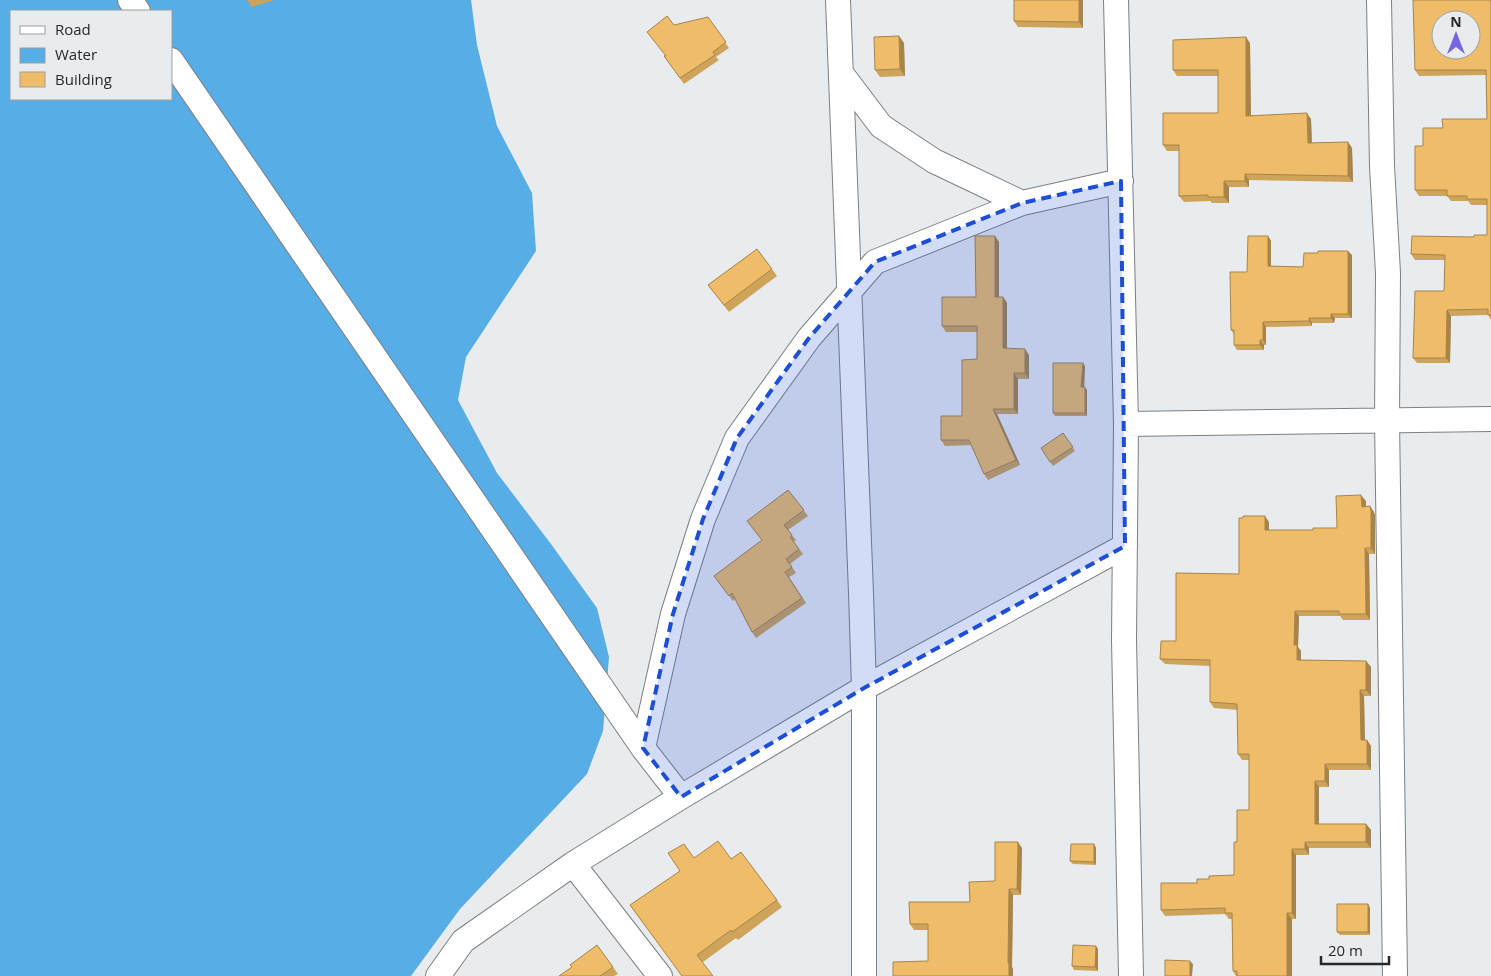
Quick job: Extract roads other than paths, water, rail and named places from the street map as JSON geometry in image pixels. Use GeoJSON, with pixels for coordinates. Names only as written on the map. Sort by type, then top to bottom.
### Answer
{"type":"FeatureCollection","features":[{"type":"Feature","properties":{"kind":"street"},"geometry":{"type":"LineString","coordinates":[[838,0],[864,688],[864,976]]}},
{"type":"Feature","properties":{"kind":"street"},"geometry":{"type":"LineString","coordinates":[[1116,0],[1126,424],[1124,640],[1131,976]]}},
{"type":"Feature","properties":{"kind":"street"},"geometry":{"type":"LineString","coordinates":[[1379,0],[1382,166],[1388,273],[1387,420],[1395,976]]}},
{"type":"Feature","properties":{"kind":"street"},"geometry":{"type":"LineString","coordinates":[[172,61],[643,748],[681,797]]}},
{"type":"Feature","properties":{"kind":"street"},"geometry":{"type":"LineString","coordinates":[[840,72],[881,126],[934,161],[1022,203]]}},
{"type":"Feature","properties":{"kind":"street"},"geometry":{"type":"LineString","coordinates":[[643,748],[672,614],[703,519],[737,438],[809,338],[875,262],[1022,203],[1121,181]]}},
{"type":"Feature","properties":{"kind":"street"},"geometry":{"type":"LineString","coordinates":[[1126,424],[1491,419]]}},
{"type":"Feature","properties":{"kind":"street"},"geometry":{"type":"LineString","coordinates":[[438,976],[463,941],[573,864],[864,688],[1125,546]]}},
{"type":"Feature","properties":{"kind":"street"},"geometry":{"type":"LineString","coordinates":[[573,864],[660,976]]}},
{"type":"Feature","properties":{"kind":"water"},"geometry":{"type":"Polygon","coordinates":[[[0,0],[471,0],[477,45],[497,126],[532,193],[536,251],[466,357],[458,400],[497,473],[597,608],[609,657],[603,731],[587,774],[460,909],[411,976],[0,976],[0,0]]]}}]}
